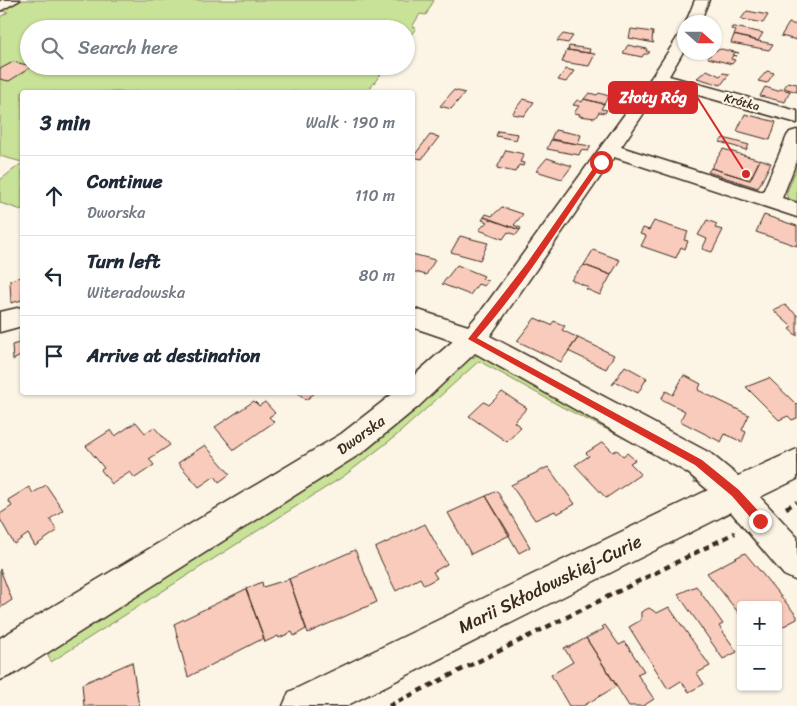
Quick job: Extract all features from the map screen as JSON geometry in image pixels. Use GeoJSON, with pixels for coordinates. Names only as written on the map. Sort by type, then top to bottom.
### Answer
{"type":"FeatureCollection","features":[{"type":"Feature","properties":{"kind":"street"},"geometry":{"type":"LineString","coordinates":[[0,7],[13,0]]}},
{"type":"Feature","properties":{"kind":"street"},"geometry":{"type":"LineString","coordinates":[[696,15],[702,0]]}},
{"type":"Feature","properties":{"kind":"street","name":"Dworska"},"geometry":{"type":"LineString","coordinates":[[415,392],[472,339],[492,317],[608,149],[659,79],[677,49]]}},
{"type":"Feature","properties":{"kind":"street","name":"Krótka"},"geometry":{"type":"LineString","coordinates":[[659,79],[797,117]]}},
{"type":"Feature","properties":{"kind":"street"},"geometry":{"type":"LineString","coordinates":[[770,201],[797,136]]}},
{"type":"Feature","properties":{"kind":"street"},"geometry":{"type":"LineString","coordinates":[[608,149],[797,210]]}},
{"type":"Feature","properties":{"kind":"street"},"geometry":{"type":"LineString","coordinates":[[0,322],[20,317]]}},
{"type":"Feature","properties":{"kind":"street"},"geometry":{"type":"LineString","coordinates":[[415,318],[456,331],[472,339],[699,462],[735,493],[797,563]]}},
{"type":"Feature","properties":{"kind":"street","name":"Dworska"},"geometry":{"type":"LineString","coordinates":[[0,660],[352,443],[412,395]]}},
{"type":"Feature","properties":{"kind":"street","name":"Marii Skłodowskiej-Curie"},"geometry":{"type":"LineString","coordinates":[[303,706],[797,463]]}},
{"type":"Feature","properties":{"kind":"path"},"geometry":{"type":"LineString","coordinates":[[785,508],[797,502]]}},
{"type":"Feature","properties":{"kind":"path"},"geometry":{"type":"LineString","coordinates":[[389,706],[742,530]]}},
{"type":"Feature","properties":{"kind":"green space"},"geometry":{"type":"Polygon","coordinates":[[[22,0],[434,0],[426,15],[420,14],[415,22],[415,20],[20,20],[20,75],[380,75],[369,90],[20,90],[20,161],[0,156],[0,17],[8,12],[1,11],[22,0]]]}},
{"type":"Feature","properties":{"kind":"green space"},"geometry":{"type":"Polygon","coordinates":[[[20,165],[20,209],[0,203],[0,180],[20,165]]]}},
{"type":"Feature","properties":{"kind":"green space"},"geometry":{"type":"Polygon","coordinates":[[[797,167],[797,205],[789,201],[786,194],[797,167]]]}},
{"type":"Feature","properties":{"kind":"green space"},"geometry":{"type":"Polygon","coordinates":[[[478,355],[697,471],[703,476],[701,480],[694,483],[692,472],[562,407],[479,361],[397,435],[344,476],[51,662],[47,652],[335,468],[391,428],[467,361],[478,355]]]}},
{"type":"Feature","properties":{"kind":"building"},"geometry":{"type":"Polygon","coordinates":[[[747,11],[768,15],[763,23],[741,19],[747,11]]]}},
{"type":"Feature","properties":{"kind":"building"},"geometry":{"type":"Polygon","coordinates":[[[789,23],[797,25],[797,40],[781,36],[789,23]]]}},
{"type":"Feature","properties":{"kind":"building"},"geometry":{"type":"Polygon","coordinates":[[[732,27],[763,33],[758,41],[734,35],[736,31],[731,29],[732,27]]]}},
{"type":"Feature","properties":{"kind":"building"},"geometry":{"type":"Polygon","coordinates":[[[631,29],[653,32],[652,40],[654,43],[629,38],[631,29]]]}},
{"type":"Feature","properties":{"kind":"building"},"geometry":{"type":"Polygon","coordinates":[[[563,34],[573,36],[568,43],[557,41],[563,34]]]}},
{"type":"Feature","properties":{"kind":"building"},"geometry":{"type":"Polygon","coordinates":[[[734,35],[773,44],[769,50],[731,43],[734,35]]]}},
{"type":"Feature","properties":{"kind":"building"},"geometry":{"type":"Polygon","coordinates":[[[628,45],[647,49],[646,51],[650,52],[642,57],[623,53],[628,45]]]}},
{"type":"Feature","properties":{"kind":"building"},"geometry":{"type":"Polygon","coordinates":[[[569,46],[590,49],[589,53],[568,50],[569,46]]]}},
{"type":"Feature","properties":{"kind":"building"},"geometry":{"type":"Polygon","coordinates":[[[722,49],[735,52],[731,59],[735,60],[732,64],[716,60],[722,60],[722,49]]]}},
{"type":"Feature","properties":{"kind":"building"},"geometry":{"type":"Polygon","coordinates":[[[567,50],[595,54],[589,66],[562,62],[567,50]]]}},
{"type":"Feature","properties":{"kind":"building"},"geometry":{"type":"Polygon","coordinates":[[[13,62],[20,63],[20,74],[9,81],[0,79],[0,69],[13,62]]]}},
{"type":"Feature","properties":{"kind":"building"},"geometry":{"type":"Polygon","coordinates":[[[566,69],[574,71],[566,82],[558,80],[566,69]]]}},
{"type":"Feature","properties":{"kind":"building"},"geometry":{"type":"Polygon","coordinates":[[[707,70],[720,76],[723,73],[729,74],[721,85],[697,78],[707,70]]]}},
{"type":"Feature","properties":{"kind":"building"},"geometry":{"type":"Polygon","coordinates":[[[767,71],[774,73],[767,83],[758,81],[767,71]]]}},
{"type":"Feature","properties":{"kind":"building"},"geometry":{"type":"Polygon","coordinates":[[[788,82],[797,84],[797,92],[784,88],[788,82]]]}},
{"type":"Feature","properties":{"kind":"building"},"geometry":{"type":"Polygon","coordinates":[[[765,87],[778,91],[780,89],[790,91],[785,102],[760,96],[765,87]]]}},
{"type":"Feature","properties":{"kind":"building"},"geometry":{"type":"Polygon","coordinates":[[[454,90],[465,93],[451,109],[440,106],[454,90]]]}},
{"type":"Feature","properties":{"kind":"building"},"geometry":{"type":"Polygon","coordinates":[[[589,93],[609,96],[604,104],[584,99],[589,93]]]}},
{"type":"Feature","properties":{"kind":"building"},"geometry":{"type":"Polygon","coordinates":[[[523,99],[534,102],[524,116],[512,114],[523,99]]]}},
{"type":"Feature","properties":{"kind":"building"},"geometry":{"type":"Polygon","coordinates":[[[584,99],[604,104],[601,109],[607,110],[605,113],[599,112],[595,118],[579,116],[580,114],[574,113],[579,106],[573,105],[577,100],[582,102],[584,99]]]}},
{"type":"Feature","properties":{"kind":"building"},"geometry":{"type":"Polygon","coordinates":[[[745,114],[776,122],[770,140],[737,131],[745,114]]]}},
{"type":"Feature","properties":{"kind":"building"},"geometry":{"type":"Polygon","coordinates":[[[555,130],[581,135],[578,144],[551,139],[555,130]]]}},
{"type":"Feature","properties":{"kind":"building"},"geometry":{"type":"Polygon","coordinates":[[[498,131],[518,134],[516,140],[496,136],[498,131]]]}},
{"type":"Feature","properties":{"kind":"building"},"geometry":{"type":"Polygon","coordinates":[[[430,135],[439,137],[422,159],[415,157],[415,154],[430,135]]]}},
{"type":"Feature","properties":{"kind":"building"},"geometry":{"type":"Polygon","coordinates":[[[723,138],[749,145],[746,150],[720,142],[723,138]]]}},
{"type":"Feature","properties":{"kind":"building"},"geometry":{"type":"Polygon","coordinates":[[[551,140],[591,146],[588,151],[581,150],[579,155],[547,149],[551,140]]]}},
{"type":"Feature","properties":{"kind":"building"},"geometry":{"type":"Polygon","coordinates":[[[723,149],[760,160],[750,180],[711,168],[723,149]]]}},
{"type":"Feature","properties":{"kind":"building"},"geometry":{"type":"Polygon","coordinates":[[[506,150],[524,154],[520,162],[524,163],[523,166],[519,165],[515,172],[497,168],[506,150]]]}},
{"type":"Feature","properties":{"kind":"building"},"geometry":{"type":"Polygon","coordinates":[[[547,158],[572,166],[562,179],[536,171],[547,158]]]}},
{"type":"Feature","properties":{"kind":"building"},"geometry":{"type":"Polygon","coordinates":[[[760,159],[771,163],[758,188],[708,172],[711,168],[750,180],[760,159]]]}},
{"type":"Feature","properties":{"kind":"building"},"geometry":{"type":"Polygon","coordinates":[[[502,207],[523,214],[514,225],[521,228],[520,230],[484,217],[486,214],[492,216],[502,207]]]}},
{"type":"Feature","properties":{"kind":"building"},"geometry":{"type":"Polygon","coordinates":[[[764,215],[797,226],[797,246],[756,232],[764,215]]]}},
{"type":"Feature","properties":{"kind":"building"},"geometry":{"type":"Polygon","coordinates":[[[484,217],[520,230],[516,235],[508,232],[503,239],[479,230],[487,222],[482,220],[484,217]]]}},
{"type":"Feature","properties":{"kind":"building"},"geometry":{"type":"Polygon","coordinates":[[[707,220],[717,224],[715,228],[723,230],[712,252],[702,249],[707,239],[698,235],[707,220]]]}},
{"type":"Feature","properties":{"kind":"building"},"geometry":{"type":"Polygon","coordinates":[[[654,221],[688,232],[684,240],[688,241],[685,249],[681,247],[676,258],[641,246],[646,236],[640,234],[643,228],[649,230],[654,221]]]}},
{"type":"Feature","properties":{"kind":"building"},"geometry":{"type":"Polygon","coordinates":[[[460,236],[488,243],[480,260],[451,252],[460,236]]]}},
{"type":"Feature","properties":{"kind":"building"},"geometry":{"type":"Polygon","coordinates":[[[593,250],[620,260],[611,275],[584,265],[593,250]]]}},
{"type":"Feature","properties":{"kind":"building"},"geometry":{"type":"Polygon","coordinates":[[[415,255],[435,260],[426,275],[415,272],[415,255]]]}},
{"type":"Feature","properties":{"kind":"building"},"geometry":{"type":"Polygon","coordinates":[[[457,265],[484,276],[482,279],[488,281],[484,286],[478,284],[470,295],[442,284],[457,265]]]}},
{"type":"Feature","properties":{"kind":"building"},"geometry":{"type":"Polygon","coordinates":[[[584,265],[611,275],[600,295],[586,289],[588,287],[571,280],[584,265]]]}},
{"type":"Feature","properties":{"kind":"building"},"geometry":{"type":"Polygon","coordinates":[[[20,278],[20,301],[11,303],[10,280],[20,278]]]}},
{"type":"Feature","properties":{"kind":"building"},"geometry":{"type":"Polygon","coordinates":[[[785,305],[797,315],[797,336],[789,329],[792,327],[773,310],[785,305]]]}},
{"type":"Feature","properties":{"kind":"building"},"geometry":{"type":"Polygon","coordinates":[[[535,318],[551,325],[554,321],[565,326],[562,330],[578,338],[561,362],[517,341],[535,318]]]}},
{"type":"Feature","properties":{"kind":"building"},"geometry":{"type":"Polygon","coordinates":[[[20,332],[20,356],[13,360],[12,345],[19,343],[20,332]]]}},
{"type":"Feature","properties":{"kind":"building"},"geometry":{"type":"Polygon","coordinates":[[[578,338],[614,355],[606,369],[568,351],[578,338]]]}},
{"type":"Feature","properties":{"kind":"building"},"geometry":{"type":"Polygon","coordinates":[[[625,366],[647,378],[638,393],[616,382],[612,385],[625,366]]]}},
{"type":"Feature","properties":{"kind":"building"},"geometry":{"type":"Polygon","coordinates":[[[684,375],[701,384],[698,390],[749,415],[742,430],[746,432],[742,442],[725,434],[721,442],[680,421],[685,411],[661,399],[666,391],[673,395],[684,375]]]}},
{"type":"Feature","properties":{"kind":"building"},"geometry":{"type":"Polygon","coordinates":[[[769,378],[797,405],[797,418],[792,420],[788,416],[779,420],[746,387],[769,378]]]}},
{"type":"Feature","properties":{"kind":"building"},"geometry":{"type":"Polygon","coordinates":[[[502,392],[527,408],[514,422],[521,427],[507,442],[469,416],[484,402],[489,405],[502,392]]]}},
{"type":"Feature","properties":{"kind":"building"},"geometry":{"type":"Polygon","coordinates":[[[300,395],[312,395],[306,400],[300,395]]]}},
{"type":"Feature","properties":{"kind":"building"},"geometry":{"type":"Polygon","coordinates":[[[254,401],[259,406],[265,402],[275,413],[269,417],[274,422],[234,450],[215,427],[254,401]]]}},
{"type":"Feature","properties":{"kind":"building"},"geometry":{"type":"Polygon","coordinates":[[[136,422],[145,433],[154,427],[170,445],[149,459],[154,465],[135,478],[130,472],[112,484],[101,470],[104,468],[86,446],[111,430],[115,436],[136,422]]]}},
{"type":"Feature","properties":{"kind":"building"},"geometry":{"type":"Polygon","coordinates":[[[603,442],[613,452],[617,450],[623,456],[627,453],[635,460],[630,463],[641,474],[606,498],[575,465],[589,456],[586,453],[603,442]]]}},
{"type":"Feature","properties":{"kind":"building"},"geometry":{"type":"Polygon","coordinates":[[[205,445],[230,474],[219,482],[215,476],[199,487],[178,463],[205,445]]]}},
{"type":"Feature","properties":{"kind":"building"},"geometry":{"type":"Polygon","coordinates":[[[548,467],[575,504],[557,514],[555,511],[535,520],[511,485],[548,467]]]}},
{"type":"Feature","properties":{"kind":"building"},"geometry":{"type":"Polygon","coordinates":[[[46,485],[63,510],[50,519],[57,531],[35,546],[28,534],[14,544],[0,519],[0,514],[12,506],[8,500],[29,487],[33,493],[46,485]]]}},
{"type":"Feature","properties":{"kind":"building"},"geometry":{"type":"Polygon","coordinates":[[[497,491],[530,547],[519,553],[486,496],[497,491]]]}},
{"type":"Feature","properties":{"kind":"building"},"geometry":{"type":"Polygon","coordinates":[[[486,496],[510,535],[471,554],[448,513],[486,496]]]}},
{"type":"Feature","properties":{"kind":"building"},"geometry":{"type":"Polygon","coordinates":[[[425,524],[447,564],[433,572],[437,578],[424,585],[420,578],[396,591],[375,548],[425,524]]]}},
{"type":"Feature","properties":{"kind":"building"},"geometry":{"type":"Polygon","coordinates":[[[355,550],[377,602],[308,633],[289,579],[355,550]]]}},
{"type":"Feature","properties":{"kind":"building"},"geometry":{"type":"Polygon","coordinates":[[[745,553],[797,616],[797,619],[782,627],[782,601],[737,601],[737,611],[707,573],[745,553]]]}},
{"type":"Feature","properties":{"kind":"building"},"geometry":{"type":"Polygon","coordinates":[[[0,569],[12,600],[0,608],[0,569]]]}},
{"type":"Feature","properties":{"kind":"building"},"geometry":{"type":"Polygon","coordinates":[[[289,579],[306,629],[294,636],[292,632],[265,642],[246,589],[262,582],[263,587],[289,579]]]}},
{"type":"Feature","properties":{"kind":"building"},"geometry":{"type":"Polygon","coordinates":[[[696,586],[723,624],[719,626],[737,652],[723,659],[678,594],[696,586]]]}},
{"type":"Feature","properties":{"kind":"building"},"geometry":{"type":"Polygon","coordinates":[[[246,589],[264,638],[188,677],[174,624],[246,589]]]}},
{"type":"Feature","properties":{"kind":"building"},"geometry":{"type":"Polygon","coordinates":[[[669,607],[710,666],[697,673],[704,684],[689,692],[681,681],[668,689],[629,627],[641,620],[641,612],[649,608],[657,613],[669,607]]]}},
{"type":"Feature","properties":{"kind":"building"},"geometry":{"type":"Polygon","coordinates":[[[605,625],[619,645],[625,642],[644,671],[637,674],[654,699],[643,706],[629,706],[586,638],[604,629],[602,627],[605,625]]]}},
{"type":"Feature","properties":{"kind":"building"},"geometry":{"type":"Polygon","coordinates":[[[586,638],[617,686],[583,706],[569,706],[551,675],[573,662],[564,648],[568,646],[568,648],[586,638]]]}},
{"type":"Feature","properties":{"kind":"building"},"geometry":{"type":"Polygon","coordinates":[[[132,662],[139,706],[84,706],[82,684],[132,662]]]}},
{"type":"Feature","properties":{"kind":"place","name":"Złoty Róg"},"geometry":{"type":"Point","coordinates":[746,174]}},
{"type":"Feature","properties":{"kind":"route"},"geometry":{"type":"LineString","coordinates":[[601,162],[492,317],[472,339],[699,462],[735,493],[760,521]]}}]}
